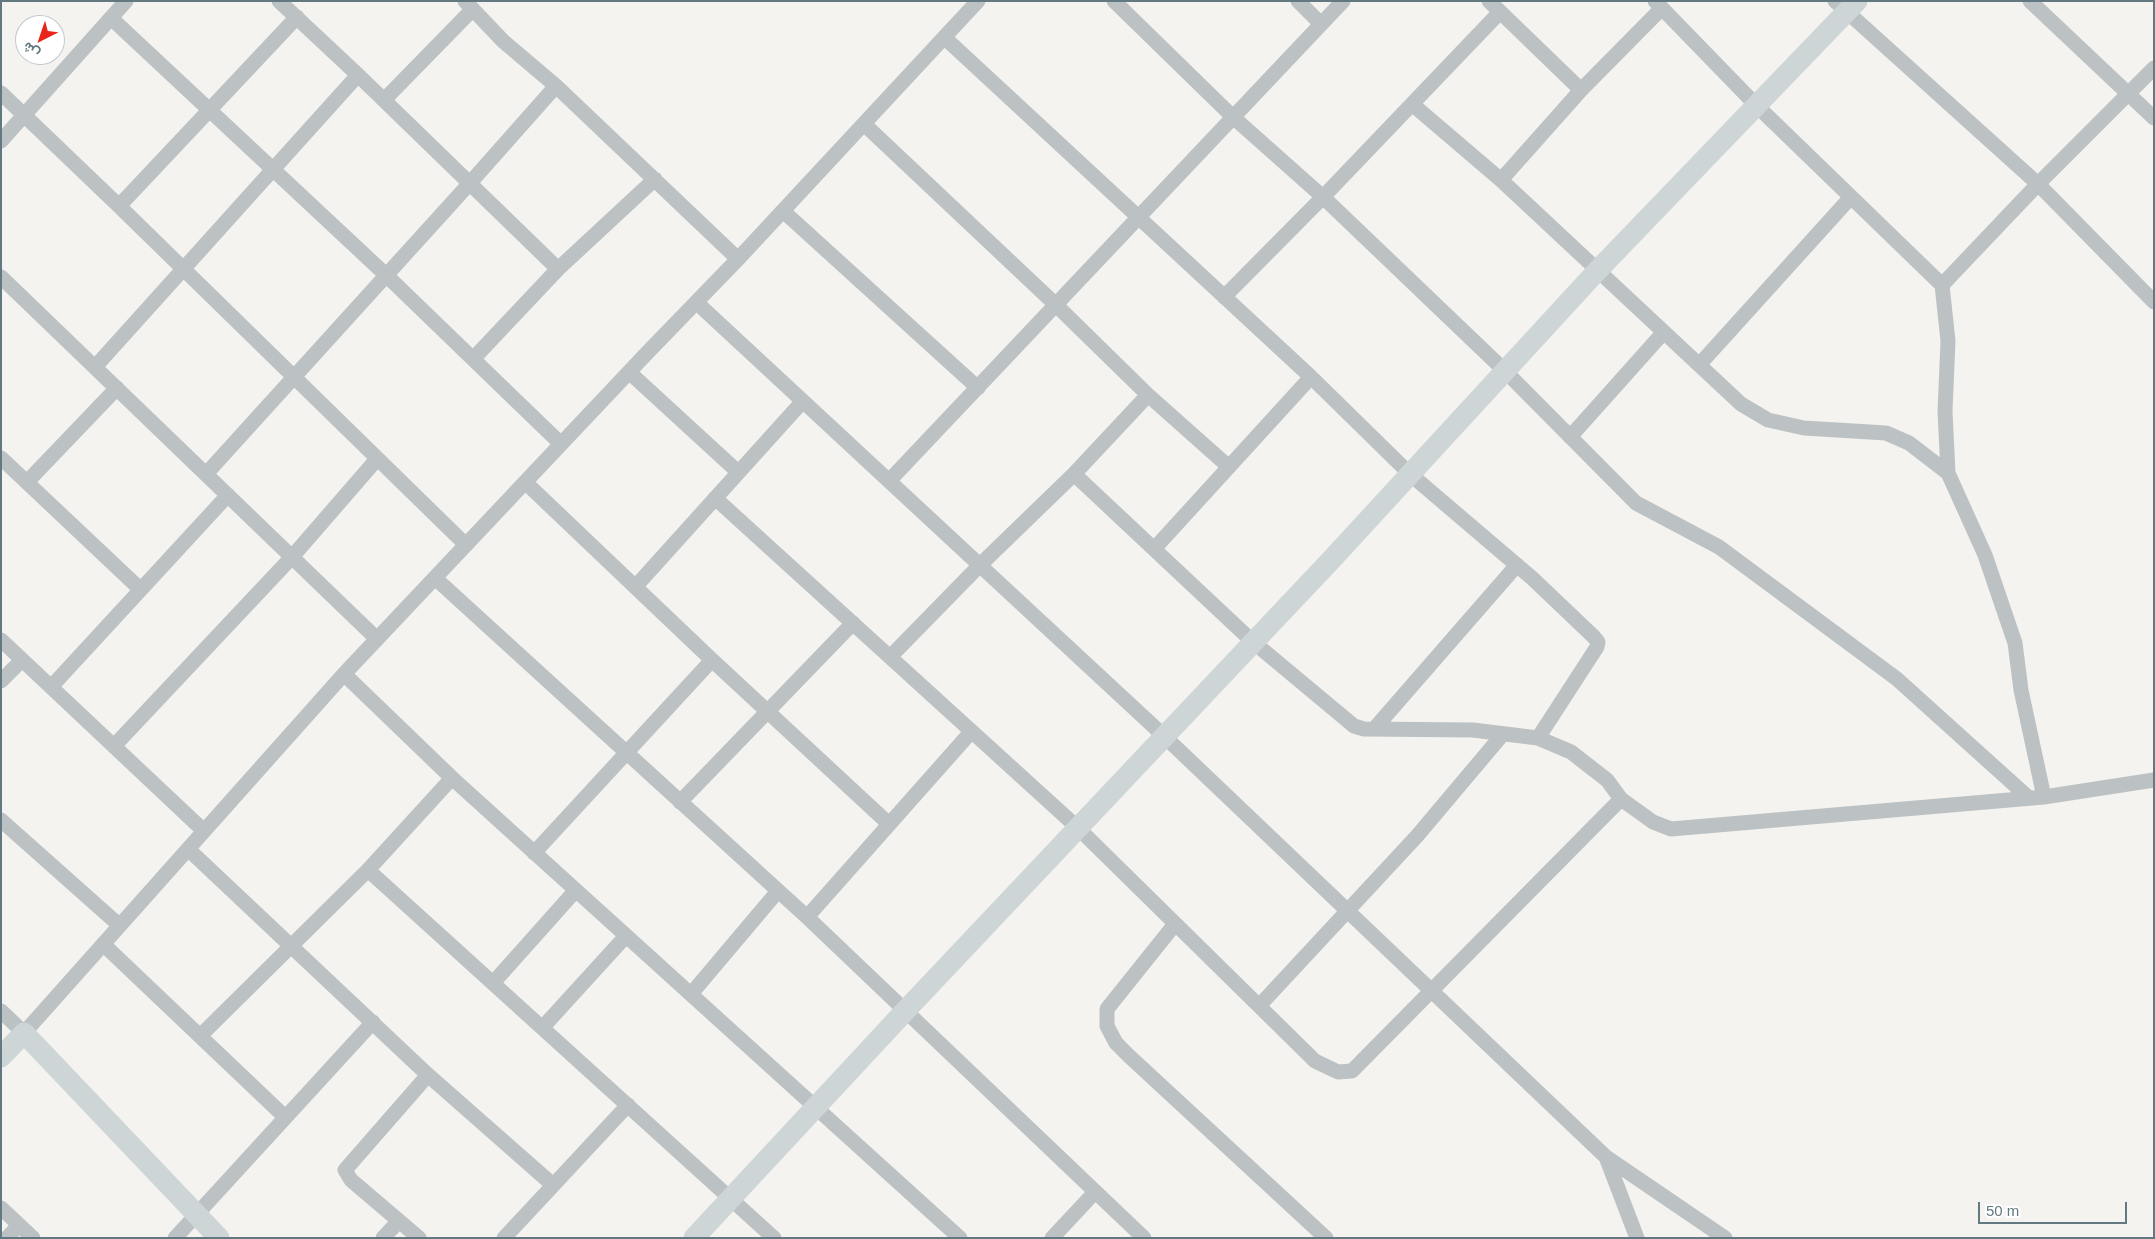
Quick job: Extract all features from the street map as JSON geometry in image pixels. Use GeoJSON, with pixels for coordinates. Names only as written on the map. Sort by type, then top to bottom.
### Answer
{"type":"FeatureCollection","features":[{"type":"Feature","properties":{"kind":"street"},"geometry":{"type":"LineString","coordinates":[[1,141],[126,1]]}},
{"type":"Feature","properties":{"kind":"street"},"geometry":{"type":"LineString","coordinates":[[279,1],[558,269]]}},
{"type":"Feature","properties":{"kind":"street"},"geometry":{"type":"LineString","coordinates":[[1,1057],[344,674],[738,259],[978,1]]}},
{"type":"Feature","properties":{"kind":"street"},"geometry":{"type":"LineString","coordinates":[[1114,1],[1233,117],[1323,197],[1505,371],[1636,503],[1719,547],[1897,679],[2037,798]]}},
{"type":"Feature","properties":{"kind":"street"},"geometry":{"type":"LineString","coordinates":[[1298,1],[1321,24]]}},
{"type":"Feature","properties":{"kind":"street"},"geometry":{"type":"LineString","coordinates":[[889,481],[1343,1]]}},
{"type":"Feature","properties":{"kind":"street"},"geometry":{"type":"LineString","coordinates":[[2030,1],[2154,118]]}},
{"type":"Feature","properties":{"kind":"street"},"geometry":{"type":"LineString","coordinates":[[384,100],[469,5],[504,41],[556,86],[738,259]]}},
{"type":"Feature","properties":{"kind":"street"},"geometry":{"type":"LineString","coordinates":[[1501,180],[1658,5],[1756,105],[1942,285],[1948,341],[1945,411],[1948,473],[1984,555],[2015,644],[2037,798]]}},
{"type":"Feature","properties":{"kind":"street"},"geometry":{"type":"LineString","coordinates":[[694,1238],[1597,272],[1756,105],[1846,5],[2038,184],[2154,302]]}},
{"type":"Feature","properties":{"kind":"street"},"geometry":{"type":"LineString","coordinates":[[1224,296],[1412,104],[1495,6],[1581,90]]}},
{"type":"Feature","properties":{"kind":"street"},"geometry":{"type":"LineString","coordinates":[[119,206],[212,110],[297,17]]}},
{"type":"Feature","properties":{"kind":"street"},"geometry":{"type":"LineString","coordinates":[[111,18],[212,110],[561,444]]}},
{"type":"Feature","properties":{"kind":"street"},"geometry":{"type":"LineString","coordinates":[[944,38],[1311,377],[1410,474],[1517,565],[1598,642],[1597,647],[1538,738]]}},
{"type":"Feature","properties":{"kind":"street"},"geometry":{"type":"LineString","coordinates":[[1942,285],[2038,184],[2154,68]]}},
{"type":"Feature","properties":{"kind":"street"},"geometry":{"type":"LineString","coordinates":[[95,367],[182,268],[358,75]]}},
{"type":"Feature","properties":{"kind":"street"},"geometry":{"type":"LineString","coordinates":[[206,474],[556,86]]}},
{"type":"Feature","properties":{"kind":"street"},"geometry":{"type":"LineString","coordinates":[[1,93],[466,545]]}},
{"type":"Feature","properties":{"kind":"street"},"geometry":{"type":"LineString","coordinates":[[1412,104],[1501,180],[1597,272],[1741,404],[1768,420],[1804,428],[1886,433],[1909,443],[1948,473]]}},
{"type":"Feature","properties":{"kind":"street"},"geometry":{"type":"LineString","coordinates":[[864,124],[1055,304],[1148,395],[1229,467]]}},
{"type":"Feature","properties":{"kind":"street"},"geometry":{"type":"LineString","coordinates":[[473,359],[558,269],[655,179]]}},
{"type":"Feature","properties":{"kind":"street"},"geometry":{"type":"LineString","coordinates":[[1699,366],[1851,196]]}},
{"type":"Feature","properties":{"kind":"street"},"geometry":{"type":"LineString","coordinates":[[783,211],[978,388]]}},
{"type":"Feature","properties":{"kind":"street"},"geometry":{"type":"LineString","coordinates":[[1,277],[377,639]]}},
{"type":"Feature","properties":{"kind":"street"},"geometry":{"type":"LineString","coordinates":[[696,302],[1164,736],[1606,1157],[1725,1238]]}},
{"type":"Feature","properties":{"kind":"street"},"geometry":{"type":"LineString","coordinates":[[1570,437],[1664,333]]}},
{"type":"Feature","properties":{"kind":"street"},"geometry":{"type":"LineString","coordinates":[[629,372],[738,472]]}},
{"type":"Feature","properties":{"kind":"street"},"geometry":{"type":"LineString","coordinates":[[1154,549],[1311,377]]}},
{"type":"Feature","properties":{"kind":"street"},"geometry":{"type":"LineString","coordinates":[[26,482],[117,388]]}},
{"type":"Feature","properties":{"kind":"street"},"geometry":{"type":"LineString","coordinates":[[890,657],[1074,474],[1148,395]]}},
{"type":"Feature","properties":{"kind":"street"},"geometry":{"type":"LineString","coordinates":[[636,586],[803,401]]}},
{"type":"Feature","properties":{"kind":"street"},"geometry":{"type":"LineString","coordinates":[[1,458],[140,589]]}},
{"type":"Feature","properties":{"kind":"street"},"geometry":{"type":"LineString","coordinates":[[114,746],[292,557],[377,459]]}},
{"type":"Feature","properties":{"kind":"street"},"geometry":{"type":"LineString","coordinates":[[1074,474],[1252,641],[1354,726],[1359,728],[1473,730],[1538,738],[1571,752],[1607,780],[1621,799],[1653,822],[1671,829],[2037,798],[2154,780]]}},
{"type":"Feature","properties":{"kind":"street"},"geometry":{"type":"LineString","coordinates":[[525,482],[712,660],[889,824]]}},
{"type":"Feature","properties":{"kind":"street"},"geometry":{"type":"LineString","coordinates":[[51,687],[228,496]]}},
{"type":"Feature","properties":{"kind":"street"},"geometry":{"type":"LineString","coordinates":[[715,498],[1078,828],[1316,1061],[1338,1072],[1352,1071],[1621,799]]}},
{"type":"Feature","properties":{"kind":"street"},"geometry":{"type":"LineString","coordinates":[[1375,728],[1517,565]]}},
{"type":"Feature","properties":{"kind":"street"},"geometry":{"type":"LineString","coordinates":[[435,578],[807,917],[1144,1238]]}},
{"type":"Feature","properties":{"kind":"street"},"geometry":{"type":"LineString","coordinates":[[680,802],[853,623]]}},
{"type":"Feature","properties":{"kind":"street"},"geometry":{"type":"LineString","coordinates":[[1,640],[204,831]]}},
{"type":"Feature","properties":{"kind":"street"},"geometry":{"type":"LineString","coordinates":[[1,681],[22,660]]}},
{"type":"Feature","properties":{"kind":"street"},"geometry":{"type":"LineString","coordinates":[[534,852],[712,660]]}},
{"type":"Feature","properties":{"kind":"street"},"geometry":{"type":"LineString","coordinates":[[344,674],[452,778],[960,1238]]}},
{"type":"Feature","properties":{"kind":"street"},"geometry":{"type":"LineString","coordinates":[[807,917],[972,732]]}},
{"type":"Feature","properties":{"kind":"street"},"geometry":{"type":"LineString","coordinates":[[1260,1006],[1417,836],[1503,734]]}},
{"type":"Feature","properties":{"kind":"street"},"geometry":{"type":"LineString","coordinates":[[200,1036],[368,870],[452,778]]}},
{"type":"Feature","properties":{"kind":"street"},"geometry":{"type":"LineString","coordinates":[[1,820],[119,924]]}},
{"type":"Feature","properties":{"kind":"street"},"geometry":{"type":"LineString","coordinates":[[188,849],[428,1074],[553,1185]]}},
{"type":"Feature","properties":{"kind":"street"},"geometry":{"type":"LineString","coordinates":[[368,870],[774,1238]]}},
{"type":"Feature","properties":{"kind":"street"},"geometry":{"type":"LineString","coordinates":[[493,983],[576,890]]}},
{"type":"Feature","properties":{"kind":"street"},"geometry":{"type":"LineString","coordinates":[[691,994],[778,891]]}},
{"type":"Feature","properties":{"kind":"street"},"geometry":{"type":"LineString","coordinates":[[1175,924],[1107,1009],[1107,1026],[1116,1043],[1129,1056],[1326,1238]]}},
{"type":"Feature","properties":{"kind":"street"},"geometry":{"type":"LineString","coordinates":[[543,1027],[626,936]]}},
{"type":"Feature","properties":{"kind":"street"},"geometry":{"type":"LineString","coordinates":[[102,944],[285,1117]]}},
{"type":"Feature","properties":{"kind":"street"},"geometry":{"type":"LineString","coordinates":[[1,1011],[220,1238]]}},
{"type":"Feature","properties":{"kind":"street"},"geometry":{"type":"LineString","coordinates":[[175,1238],[373,1022]]}},
{"type":"Feature","properties":{"kind":"street"},"geometry":{"type":"LineString","coordinates":[[419,1238],[351,1180],[345,1170],[428,1074]]}},
{"type":"Feature","properties":{"kind":"street"},"geometry":{"type":"LineString","coordinates":[[504,1238],[628,1104]]}},
{"type":"Feature","properties":{"kind":"street"},"geometry":{"type":"LineString","coordinates":[[1606,1157],[1636,1238]]}},
{"type":"Feature","properties":{"kind":"street"},"geometry":{"type":"LineString","coordinates":[[1052,1238],[1095,1192]]}},
{"type":"Feature","properties":{"kind":"street"},"geometry":{"type":"LineString","coordinates":[[1,1208],[33,1238]]}},
{"type":"Feature","properties":{"kind":"street"},"geometry":{"type":"LineString","coordinates":[[383,1238],[399,1221]]}},
{"type":"Feature","properties":{"kind":"street"},"geometry":{"type":"LineString","coordinates":[[7,1238],[19,1225]]}}]}
